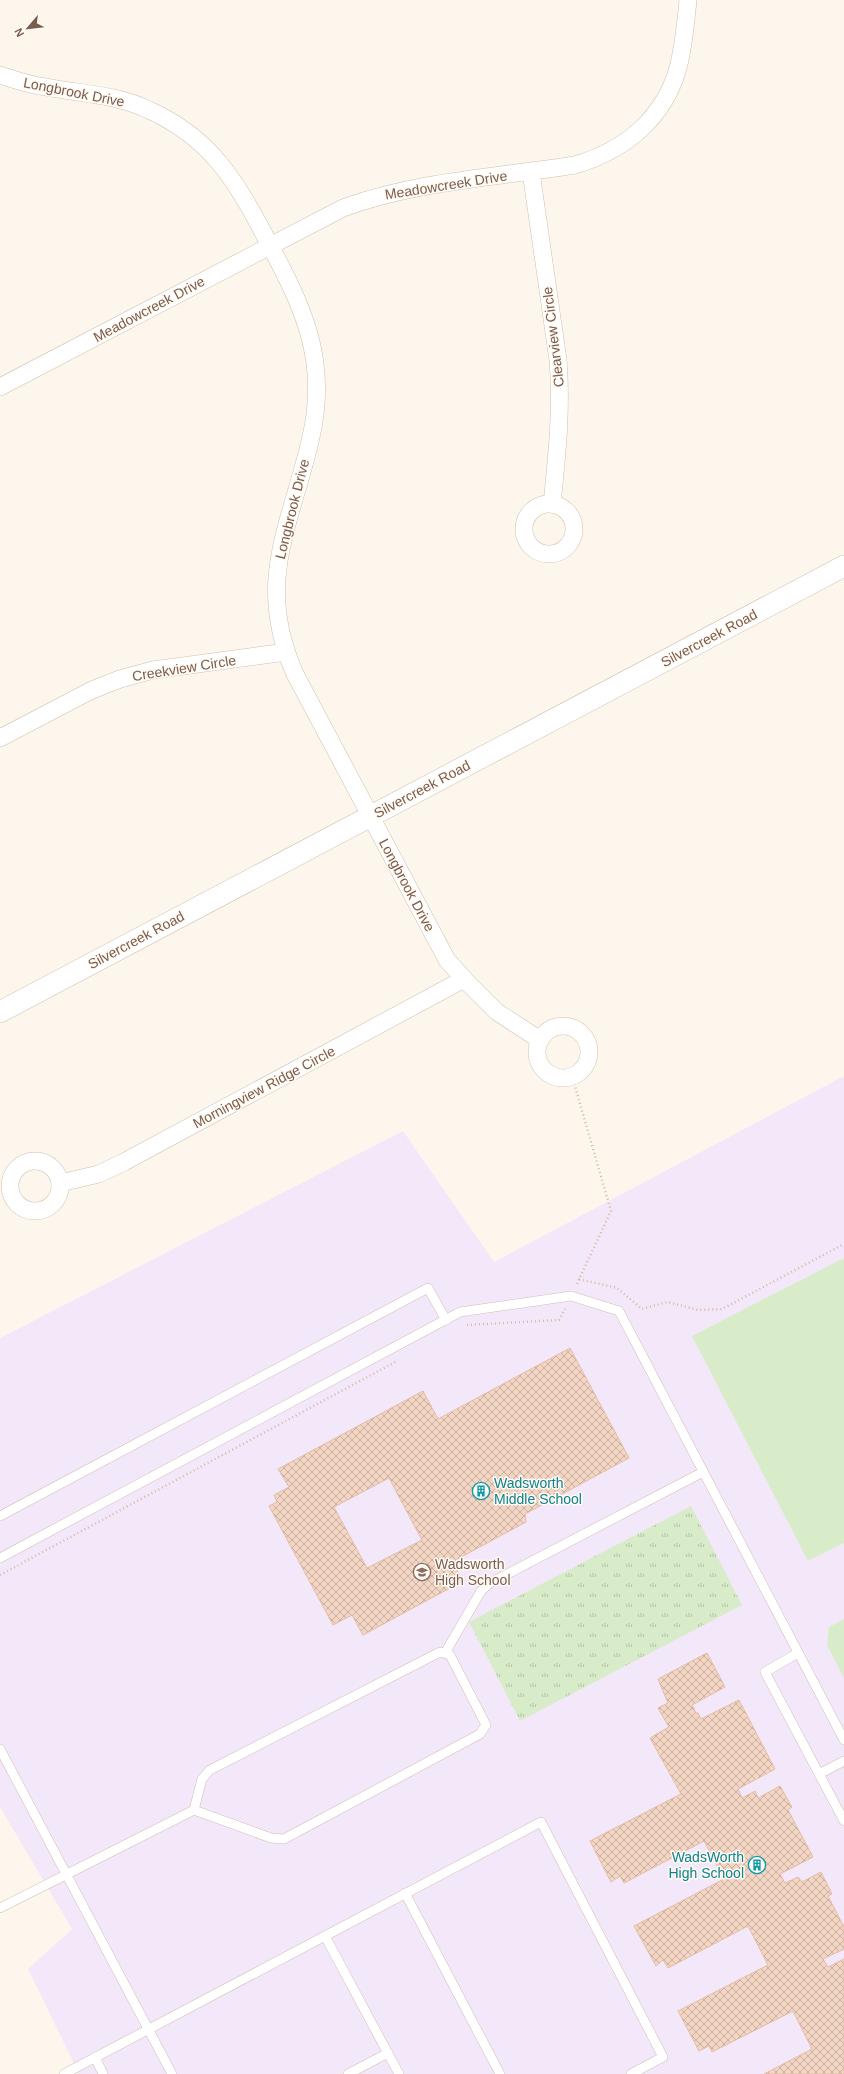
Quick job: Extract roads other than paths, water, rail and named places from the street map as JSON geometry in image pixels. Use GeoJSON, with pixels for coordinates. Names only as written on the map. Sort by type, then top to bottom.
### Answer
{"type":"FeatureCollection","features":[{"type":"Feature","properties":{"kind":"street","name":"Meadowcreek Drive"},"geometry":{"type":"LineString","coordinates":[[0,387],[343,208],[375,197],[405,190],[576,165],[596,159],[618,148],[636,135],[652,118],[663,102],[673,83],[679,64],[688,0]]}},
{"type":"Feature","properties":{"kind":"street","name":"Longbrook Drive"},"geometry":{"type":"LineString","coordinates":[[0,75],[46,88],[97,94],[125,100],[172,121],[197,140],[228,172],[240,190],[296,294],[307,321],[314,350],[317,378],[316,408],[311,437],[278,556],[276,589],[278,618],[286,652],[295,674],[447,960],[497,1012],[540,1040]]}},
{"type":"Feature","properties":{"kind":"street","name":"Clearview Circle"},"geometry":{"type":"LineString","coordinates":[[532,172],[558,360],[560,390],[559,433],[552,504]]}},
{"type":"Feature","properties":{"kind":"street","name":"Silvercreek Road"},"geometry":{"type":"LineString","coordinates":[[0,1012],[844,566]]}},
{"type":"Feature","properties":{"kind":"street","name":"Creekview Circle"},"geometry":{"type":"LineString","coordinates":[[0,738],[92,690],[120,679],[153,670],[286,652]]}},
{"type":"Feature","properties":{"kind":"street","name":"Morningview Ridge Circle"},"geometry":{"type":"LineString","coordinates":[[60,1183],[99,1174],[124,1162],[464,979]]}},
{"type":"Feature","properties":{"kind":"lane"},"geometry":{"type":"LineString","coordinates":[[0,1516],[428,1288],[446,1320]]}},
{"type":"Feature","properties":{"kind":"lane"},"geometry":{"type":"LineString","coordinates":[[0,1558],[460,1312],[571,1296],[618,1310],[844,1740]]}},
{"type":"Feature","properties":{"kind":"lane"},"geometry":{"type":"LineString","coordinates":[[445,1653],[481,1591],[490,1583],[704,1472]]}},
{"type":"Feature","properties":{"kind":"lane"},"geometry":{"type":"LineString","coordinates":[[0,1908],[194,1810],[271,1838],[284,1839],[480,1734],[486,1725],[450,1654],[440,1652],[210,1770],[202,1779],[194,1810]]}},
{"type":"Feature","properties":{"kind":"lane"},"geometry":{"type":"LineString","coordinates":[[798,1653],[765,1672],[844,1821]]}},
{"type":"Feature","properties":{"kind":"lane"},"geometry":{"type":"LineString","coordinates":[[0,1749],[172,2074]]}},
{"type":"Feature","properties":{"kind":"lane"},"geometry":{"type":"LineString","coordinates":[[819,1774],[844,1761]]}},
{"type":"Feature","properties":{"kind":"lane"},"geometry":{"type":"LineString","coordinates":[[64,2074],[148,2028],[540,1822],[662,2057],[631,2074]]}},
{"type":"Feature","properties":{"kind":"lane"},"geometry":{"type":"LineString","coordinates":[[405,1893],[500,2074]]}},
{"type":"Feature","properties":{"kind":"lane"},"geometry":{"type":"LineString","coordinates":[[325,1936],[399,2074]]}},
{"type":"Feature","properties":{"kind":"lane"},"geometry":{"type":"LineString","coordinates":[[348,2074],[388,2053]]}},
{"type":"Feature","properties":{"kind":"lane"},"geometry":{"type":"LineString","coordinates":[[95,2057],[103,2074]]}},
{"type":"Feature","properties":{"kind":"place","name":"Wadsworth Middle School"},"geometry":{"type":"Point","coordinates":[481,1491]}},
{"type":"Feature","properties":{"kind":"place","name":"Wadsworth High School"},"geometry":{"type":"Point","coordinates":[422,1572]}},
{"type":"Feature","properties":{"kind":"place","name":"WadsWorth High School"},"geometry":{"type":"Point","coordinates":[757,1865]}}]}
